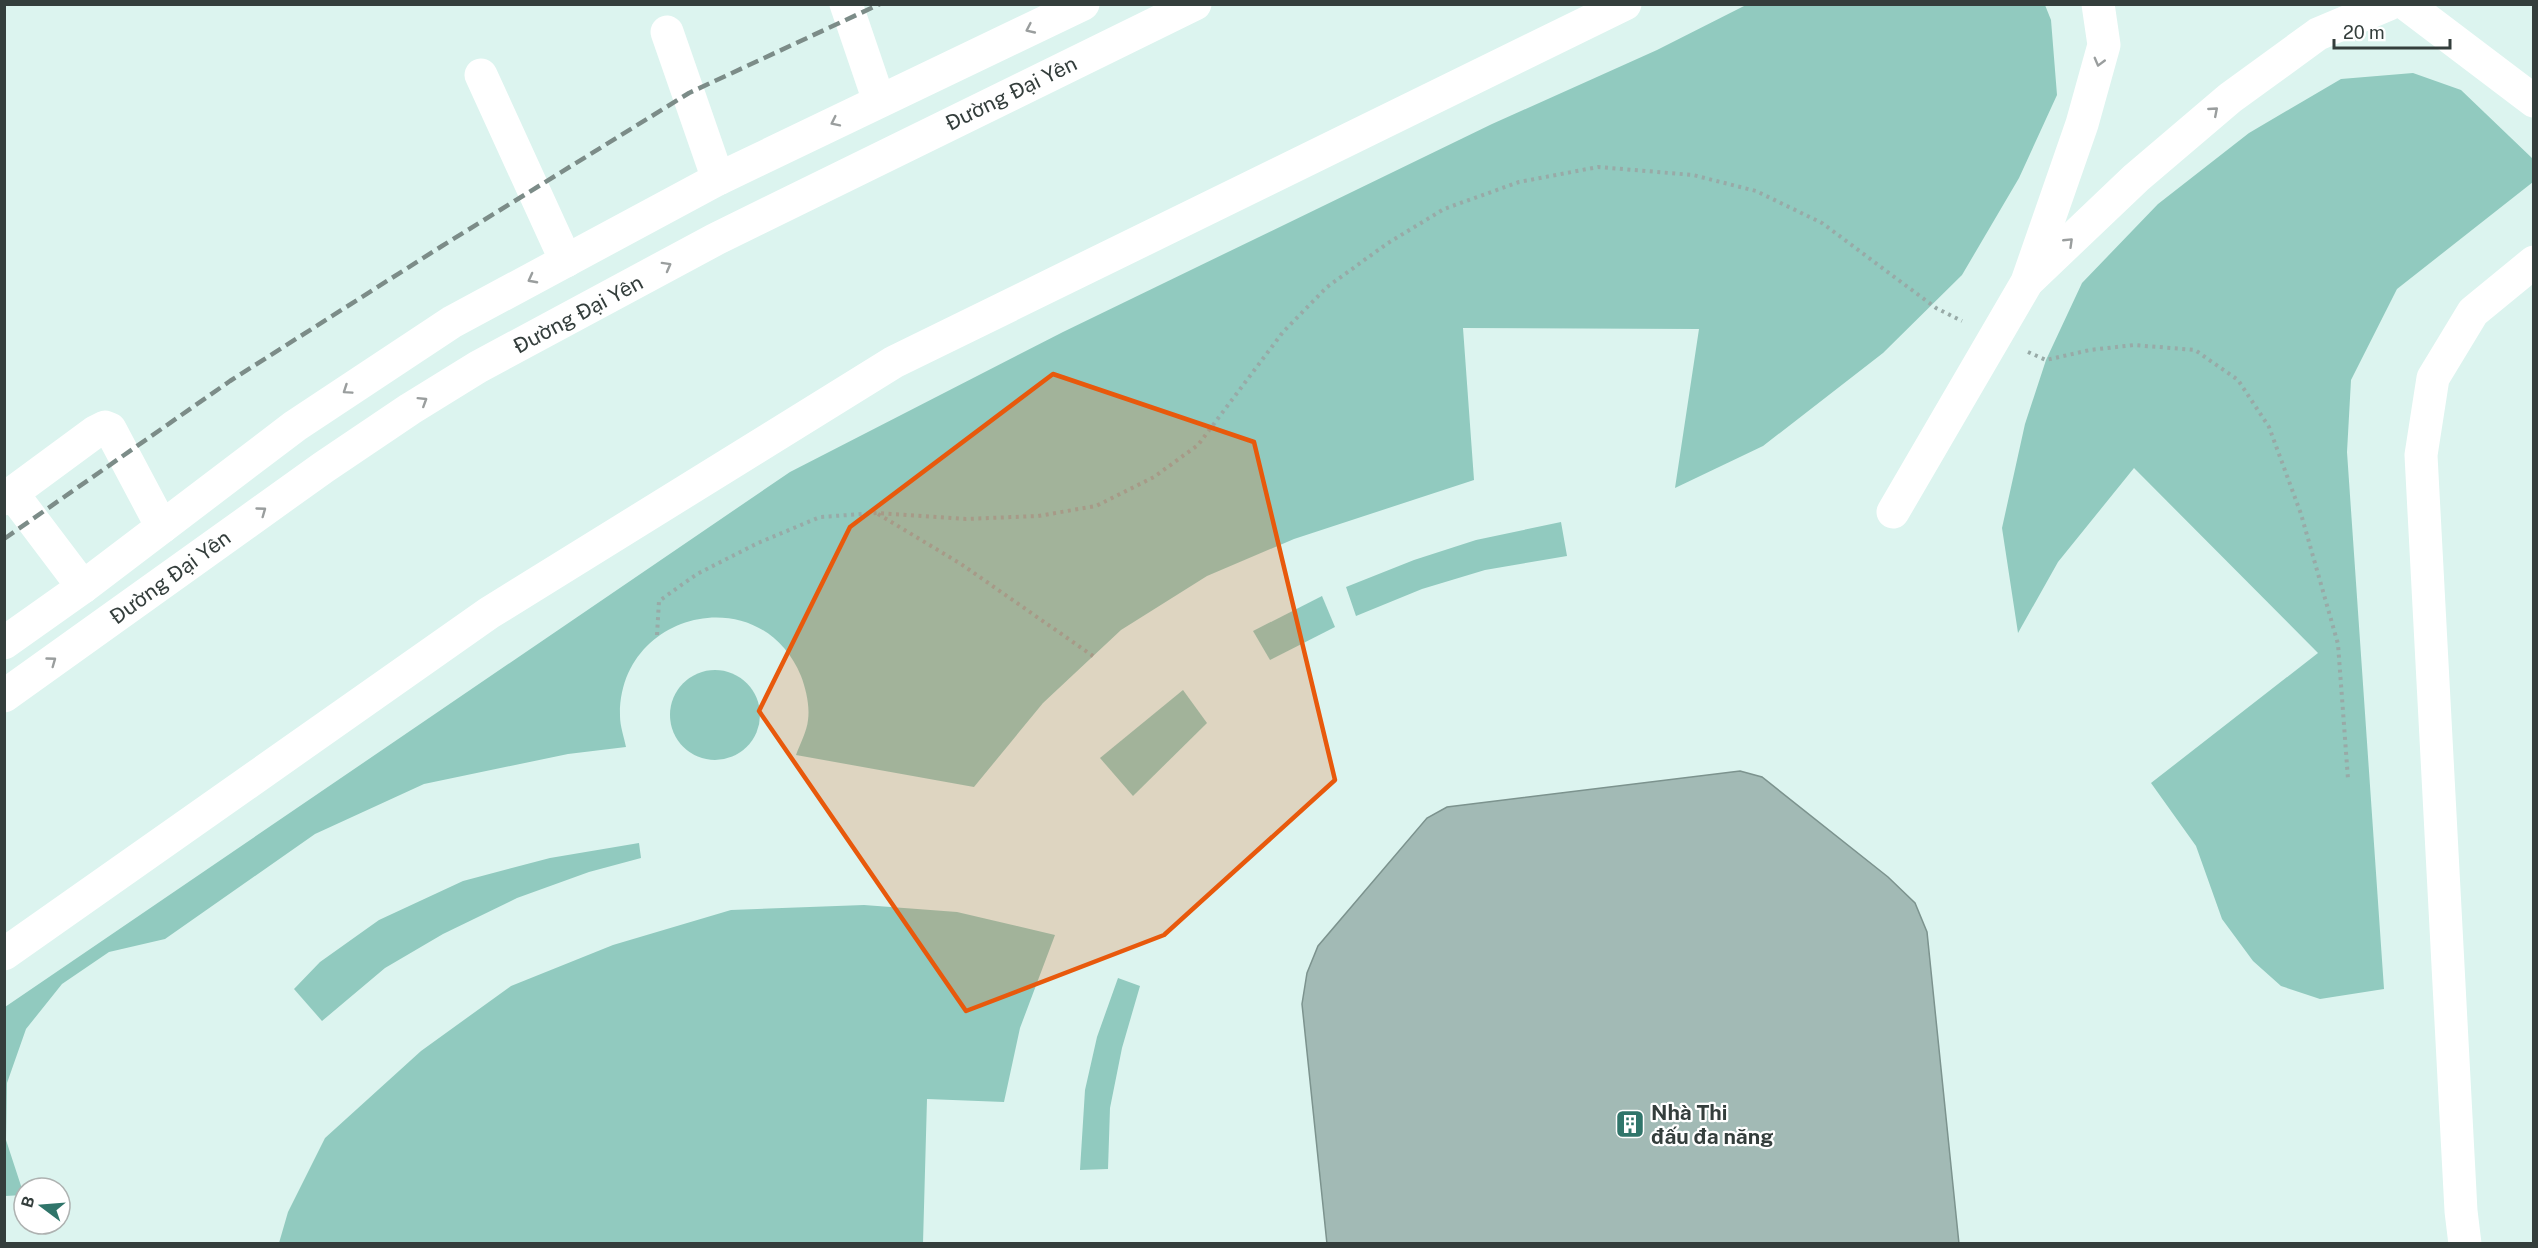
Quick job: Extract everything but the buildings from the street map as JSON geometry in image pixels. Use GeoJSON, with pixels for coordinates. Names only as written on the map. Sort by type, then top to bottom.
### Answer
{"type":"FeatureCollection","features":[{"type":"Feature","properties":{"kind":"main road"},"geometry":{"type":"LineString","coordinates":[[846,4],[879,101]]}},
{"type":"Feature","properties":{"kind":"main road","name":"Đường Đại Yên"},"geometry":{"type":"LineString","coordinates":[[4,643],[83,587],[295,426],[453,322],[718,179],[1083,4]]}},
{"type":"Feature","properties":{"kind":"main road","name":"Đường Đại Yên"},"geometry":{"type":"LineString","coordinates":[[4,696],[324,467],[410,409],[478,367],[716,239],[1195,4]]}},
{"type":"Feature","properties":{"kind":"main road"},"geometry":{"type":"LineString","coordinates":[[4,954],[489,613],[894,362],[1624,4]]}},
{"type":"Feature","properties":{"kind":"main road"},"geometry":{"type":"LineString","coordinates":[[1893,512],[2027,282],[2082,124],[2103,45],[2098,4]]}},
{"type":"Feature","properties":{"kind":"main road"},"geometry":{"type":"LineString","coordinates":[[2027,282],[2136,178],[2230,98],[2318,34],[2389,4]]}},
{"type":"Feature","properties":{"kind":"main road"},"geometry":{"type":"LineString","coordinates":[[2406,4],[2534,101]]}},
{"type":"Feature","properties":{"kind":"main road"},"geometry":{"type":"LineString","coordinates":[[667,32],[718,179]]}},
{"type":"Feature","properties":{"kind":"main road"},"geometry":{"type":"LineString","coordinates":[[482,75],[566,261]]}},
{"type":"Feature","properties":{"kind":"main road"},"geometry":{"type":"LineString","coordinates":[[2465,1244],[2461,1211],[2421,455],[2433,378],[2473,312],[2534,262]]}},
{"type":"Feature","properties":{"kind":"main road"},"geometry":{"type":"LineString","coordinates":[[83,587],[8,496],[105,427],[110,429],[162,527]]}},
{"type":"Feature","properties":{"kind":"path"},"geometry":{"type":"LineString","coordinates":[[657,635],[659,601],[697,574],[758,543],[820,517],[878,513],[966,519],[1038,516],[1096,506],[1154,477],[1198,445],[1283,332],[1327,287],[1388,243],[1444,209],[1519,182],[1598,167],[1693,175],[1756,191],[1822,223],[1936,308],[1994,338],[2046,360],[2090,350],[2134,345],[2195,350],[2238,380],[2269,427],[2301,514],[2338,645],[2348,778]]}},
{"type":"Feature","properties":{"kind":"path"},"geometry":{"type":"LineString","coordinates":[[878,513],[961,564],[1093,656]]}},
{"type":"Feature","properties":{"kind":"highlighted area"},"geometry":{"type":"Polygon","coordinates":[[[1053,374],[1254,442],[1335,780],[1164,935],[966,1011],[759,711],[850,527],[1053,374]]]}},
{"type":"Feature","properties":{"kind":"green space"},"geometry":{"type":"Polygon","coordinates":[[[1746,5],[2045,5],[2051,20],[2057,95],[2019,178],[1962,275],[1883,353],[1763,446],[1675,488],[1699,329],[1463,328],[1474,480],[1294,539],[1207,576],[1121,630],[1043,703],[974,787],[796,755],[805,733],[808,703],[801,676],[782,645],[756,626],[726,618],[695,620],[666,631],[642,652],[626,680],[620,716],[626,747],[568,754],[424,784],[315,834],[165,939],[109,952],[62,984],[26,1029],[7,1083],[6,1140],[18,1176],[12,1176],[12,1196],[5,1196],[5,1007],[790,472],[1063,332],[1492,124],[1657,50],[1746,5]]]}},
{"type":"Feature","properties":{"kind":"green space"},"geometry":{"type":"Polygon","coordinates":[[[2413,73],[2461,90],[2533,159],[2533,182],[2397,289],[2351,380],[2347,452],[2384,989],[2320,999],[2281,986],[2253,961],[2222,919],[2196,846],[2151,783],[2318,653],[2134,468],[2058,562],[2018,633],[2002,528],[2025,424],[2046,360],[2082,283],[2158,204],[2249,133],[2341,79],[2413,73]]]}},
{"type":"Feature","properties":{"kind":"green space"},"geometry":{"type":"Polygon","coordinates":[[[1561,522],[1567,556],[1485,570],[1422,589],[1356,616],[1346,587],[1414,560],[1476,540],[1561,522]]]}},
{"type":"Feature","properties":{"kind":"green space"},"geometry":{"type":"Polygon","coordinates":[[[1322,596],[1335,627],[1270,660],[1253,631],[1322,596]]]}},
{"type":"Feature","properties":{"kind":"green space"},"geometry":{"type":"Polygon","coordinates":[[[715,670],[732,673],[747,683],[757,698],[760,715],[757,732],[747,747],[732,757],[715,760],[698,757],[683,747],[673,732],[670,715],[673,698],[683,683],[698,673],[715,670]]]}},
{"type":"Feature","properties":{"kind":"green space"},"geometry":{"type":"Polygon","coordinates":[[[1183,690],[1207,723],[1133,796],[1100,758],[1183,690]]]}},
{"type":"Feature","properties":{"kind":"green space"},"geometry":{"type":"Polygon","coordinates":[[[639,843],[641,858],[589,872],[517,898],[443,934],[385,968],[322,1021],[294,989],[320,962],[379,920],[463,881],[550,858],[639,843]]]}},
{"type":"Feature","properties":{"kind":"green space"},"geometry":{"type":"Polygon","coordinates":[[[864,905],[957,912],[1055,935],[1020,1028],[1004,1102],[927,1099],[923,1243],[279,1243],[288,1212],[325,1138],[421,1051],[511,986],[613,945],[731,910],[864,905]]]}},
{"type":"Feature","properties":{"kind":"green space"},"geometry":{"type":"Polygon","coordinates":[[[1118,978],[1140,986],[1122,1048],[1110,1108],[1108,1169],[1080,1170],[1085,1090],[1097,1037],[1118,978]]]}},
{"type":"Feature","properties":{"kind":"railway"},"geometry":{"type":"LineString","coordinates":[[4,539],[230,381],[689,93],[880,4]]}},
{"type":"Feature","properties":{"kind":"place","name":"Nhà Thi đấu đa năng"},"geometry":{"type":"Point","coordinates":[1630,1124]}}]}
